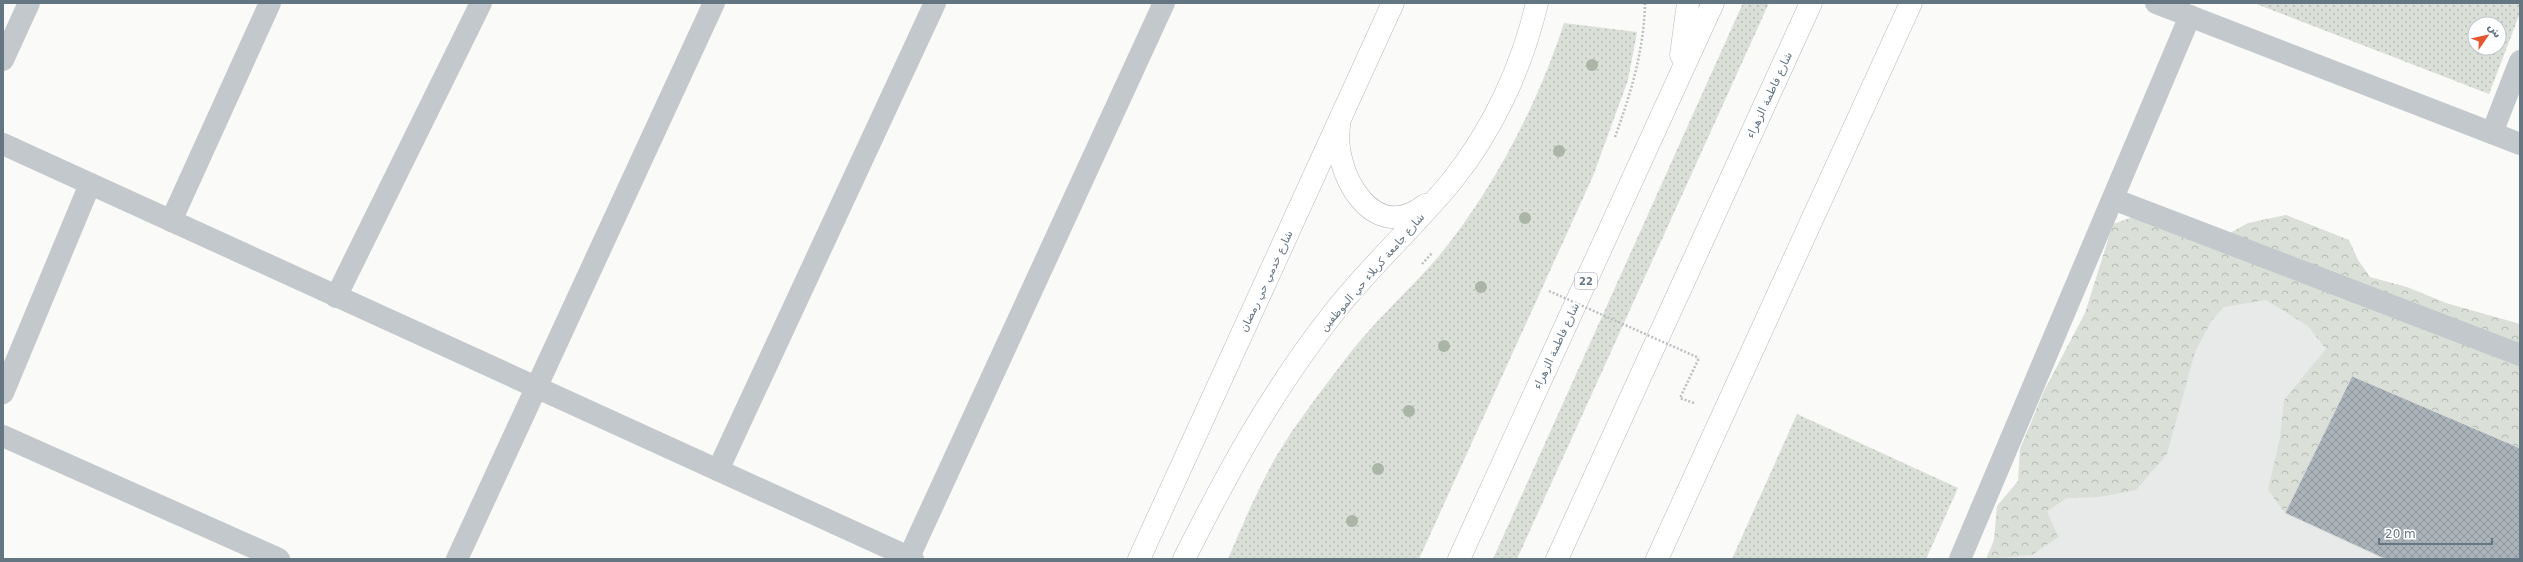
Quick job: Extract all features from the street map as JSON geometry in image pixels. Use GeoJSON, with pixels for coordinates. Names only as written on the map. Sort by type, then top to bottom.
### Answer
{"type":"FeatureCollection","features":[{"type":"Feature","properties":{"kind":"main road","name":"شارع خدمي حي رمضان"},"geometry":{"type":"LineString","coordinates":[[1139,559],[1393,3]]}},
{"type":"Feature","properties":{"kind":"main road","name":"شارع جامعة كربلاء حي الموظفين"},"geometry":{"type":"LineString","coordinates":[[1184,559],[1255,424],[1287,377],[1331,316],[1451,182],[1491,121],[1512,81],[1525,48],[1538,3]]}},
{"type":"Feature","properties":{"kind":"main road"},"geometry":{"type":"LineString","coordinates":[[1677,82],[1688,3]]}},
{"type":"Feature","properties":{"kind":"main road","name":"شارع فاطمة الزهراء"},"geometry":{"type":"LineString","coordinates":[[1459,559],[1713,3]]}},
{"type":"Feature","properties":{"kind":"main road","name":"شارع فاطمة الزهراء"},"geometry":{"type":"LineString","coordinates":[[1558,559],[1811,3]]}},
{"type":"Feature","properties":{"kind":"main road"},"geometry":{"type":"LineString","coordinates":[[1657,559],[1911,3]]}},
{"type":"Feature","properties":{"kind":"main road"},"geometry":{"type":"LineString","coordinates":[[1340,119],[1338,136],[1344,170],[1362,202],[1374,211],[1387,217],[1412,214],[1451,182]]}},
{"type":"Feature","properties":{"kind":"street"},"geometry":{"type":"LineString","coordinates":[[3,60],[29,3]]}},
{"type":"Feature","properties":{"kind":"street"},"geometry":{"type":"LineString","coordinates":[[171,221],[270,3]]}},
{"type":"Feature","properties":{"kind":"street"},"geometry":{"type":"LineString","coordinates":[[336,296],[481,3]]}},
{"type":"Feature","properties":{"kind":"street"},"geometry":{"type":"LineString","coordinates":[[457,559],[535,387],[714,3]]}},
{"type":"Feature","properties":{"kind":"street"},"geometry":{"type":"LineString","coordinates":[[718,470],[935,3]]}},
{"type":"Feature","properties":{"kind":"street"},"geometry":{"type":"LineString","coordinates":[[3,144],[910,558],[1164,3]]}},
{"type":"Feature","properties":{"kind":"street"},"geometry":{"type":"LineString","coordinates":[[2156,3],[2520,144]]}},
{"type":"Feature","properties":{"kind":"street"},"geometry":{"type":"LineString","coordinates":[[1960,559],[2190,16]]}},
{"type":"Feature","properties":{"kind":"street"},"geometry":{"type":"LineString","coordinates":[[2492,134],[2520,61]]}},
{"type":"Feature","properties":{"kind":"street"},"geometry":{"type":"LineString","coordinates":[[3,393],[90,184]]}},
{"type":"Feature","properties":{"kind":"street"},"geometry":{"type":"LineString","coordinates":[[2113,198],[2520,355]]}},
{"type":"Feature","properties":{"kind":"street"},"geometry":{"type":"LineString","coordinates":[[3,436],[279,559]]}},
{"type":"Feature","properties":{"kind":"path"},"geometry":{"type":"LineString","coordinates":[[1613,143],[1637,71],[1644,32],[1645,3]]}},
{"type":"Feature","properties":{"kind":"path"},"geometry":{"type":"LineString","coordinates":[[1548,295],[1551,288]]}},
{"type":"Feature","properties":{"kind":"path"},"geometry":{"type":"LineString","coordinates":[[1549,291],[1699,358],[1680,398]]}},
{"type":"Feature","properties":{"kind":"shaded area"},"geometry":{"type":"Polygon","coordinates":[[[2132,235],[2520,381],[2520,559],[1996,559],[2132,235]]]}},
{"type":"Feature","properties":{"kind":"green space"},"geometry":{"type":"Polygon","coordinates":[[[1743,3],[1769,3],[1517,559],[1493,559],[1743,3]]]}},
{"type":"Feature","properties":{"kind":"green space"},"geometry":{"type":"Polygon","coordinates":[[[2254,3],[2520,3],[2520,13],[2507,47],[2507,16],[2467,16],[2467,56],[2504,56],[2489,94],[2254,3]]]}},
{"type":"Feature","properties":{"kind":"green space"},"geometry":{"type":"Polygon","coordinates":[[[1564,23],[1637,32],[1628,80],[1593,176],[1419,559],[1228,559],[1263,480],[1277,455],[1301,419],[1355,347],[1439,256],[1478,203],[1512,145],[1527,115],[1541,84],[1564,23]]]}},
{"type":"Feature","properties":{"kind":"green space"},"geometry":{"type":"Polygon","coordinates":[[[2286,215],[2349,240],[2358,260],[2370,277],[2407,287],[2446,303],[2520,324],[2520,448],[2352,376],[2285,513],[2268,490],[2280,438],[2284,400],[2326,349],[2308,326],[2266,300],[2224,307],[2212,320],[2195,352],[2167,454],[2136,490],[2099,497],[2067,498],[2047,511],[2058,537],[2032,555],[1986,559],[1994,540],[1997,506],[2018,481],[2020,449],[2044,391],[2085,313],[2113,224],[2133,217],[2230,233],[2248,223],[2286,215]]]}},
{"type":"Feature","properties":{"kind":"green space"},"geometry":{"type":"Polygon","coordinates":[[[1797,414],[1958,488],[1926,559],[1732,559],[1797,414]]]}},
{"type":"Feature","properties":{"kind":"building"},"geometry":{"type":"Polygon","coordinates":[[[2352,376],[2520,448],[2520,559],[2385,559],[2285,513],[2352,376]]]}}]}
